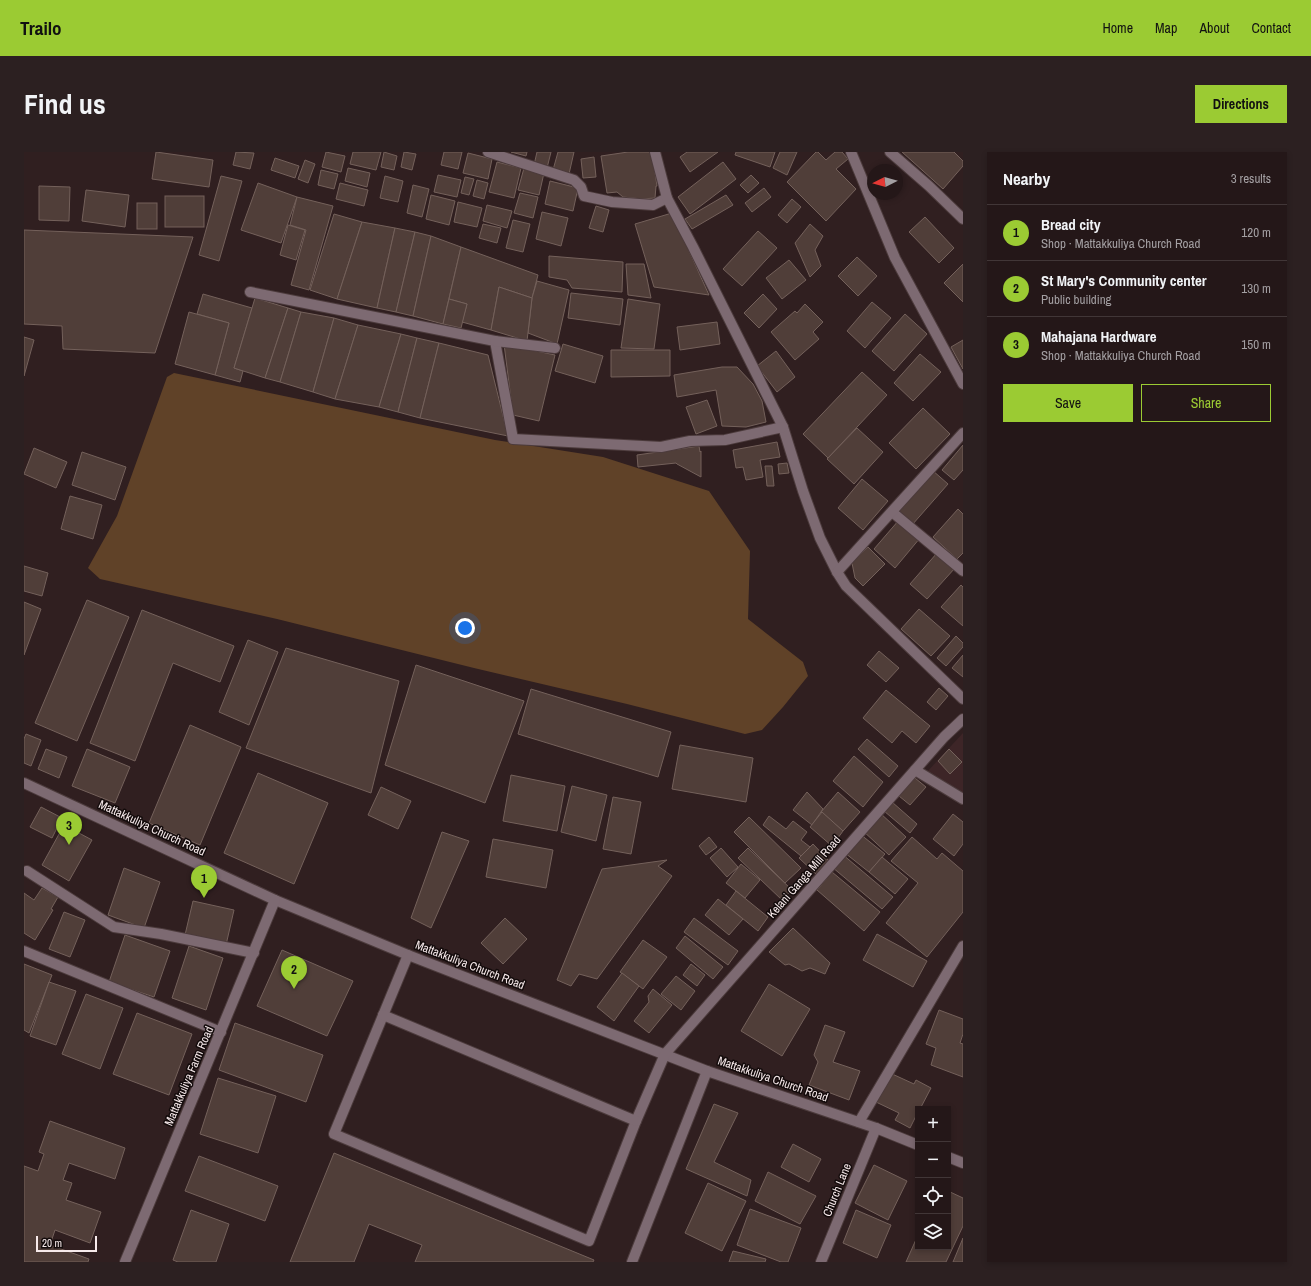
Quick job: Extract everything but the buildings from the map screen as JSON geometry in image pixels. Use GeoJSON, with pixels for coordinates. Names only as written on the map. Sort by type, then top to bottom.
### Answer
{"type":"FeatureCollection","features":[{"type":"Feature","properties":{"kind":"street"},"geometry":{"type":"LineString","coordinates":[[488,152],[574,180],[581,188],[584,196],[612,202],[653,205],[667,198]]}},
{"type":"Feature","properties":{"kind":"street"},"geometry":{"type":"LineString","coordinates":[[655,152],[667,198],[783,427],[803,491],[820,538],[837,572],[846,586],[963,699]]}},
{"type":"Feature","properties":{"kind":"street"},"geometry":{"type":"LineString","coordinates":[[852,152],[894,258],[963,384]]}},
{"type":"Feature","properties":{"kind":"street"},"geometry":{"type":"LineString","coordinates":[[890,152],[929,186],[963,219]]}},
{"type":"Feature","properties":{"kind":"street"},"geometry":{"type":"LineString","coordinates":[[250,292],[495,341],[555,348]]}},
{"type":"Feature","properties":{"kind":"street"},"geometry":{"type":"LineString","coordinates":[[495,341],[513,439],[661,447],[690,442],[725,440],[783,427]]}},
{"type":"Feature","properties":{"kind":"street"},"geometry":{"type":"LineString","coordinates":[[837,572],[963,433]]}},
{"type":"Feature","properties":{"kind":"street"},"geometry":{"type":"LineString","coordinates":[[892,512],[963,571]]}},
{"type":"Feature","properties":{"kind":"street","name":"Kelani Ganga Mill Road"},"geometry":{"type":"LineString","coordinates":[[383,1015],[334,1134],[589,1241],[636,1121],[665,1054],[944,737],[963,719]]}},
{"type":"Feature","properties":{"kind":"street"},"geometry":{"type":"LineString","coordinates":[[915,770],[963,799]]}},
{"type":"Feature","properties":{"kind":"street","name":"Mattakkuliya Church Road"},"geometry":{"type":"LineString","coordinates":[[24,783],[275,900],[408,955],[708,1071],[859,1122],[915,1144]]}},
{"type":"Feature","properties":{"kind":"street"},"geometry":{"type":"LineString","coordinates":[[27,871],[114,927],[161,934],[254,953]]}},
{"type":"Feature","properties":{"kind":"street","name":"Mattakkuliya Farm Road"},"geometry":{"type":"LineString","coordinates":[[125,1262],[275,900]]}},
{"type":"Feature","properties":{"kind":"street"},"geometry":{"type":"LineString","coordinates":[[859,1122],[963,946]]}},
{"type":"Feature","properties":{"kind":"street"},"geometry":{"type":"LineString","coordinates":[[24,951],[221,1032]]}},
{"type":"Feature","properties":{"kind":"street"},"geometry":{"type":"LineString","coordinates":[[408,955],[383,1015],[636,1121]]}},
{"type":"Feature","properties":{"kind":"street"},"geometry":{"type":"LineString","coordinates":[[632,1262],[708,1071]]}},
{"type":"Feature","properties":{"kind":"street","name":"Church Lane"},"geometry":{"type":"LineString","coordinates":[[821,1262],[876,1128]]}},
{"type":"Feature","properties":{"kind":"street"},"geometry":{"type":"LineString","coordinates":[[951,1157],[962,1159]]}},
{"type":"Feature","properties":{"kind":"shaded area"},"geometry":{"type":"Polygon","coordinates":[[[174,373],[495,440],[603,457],[709,491],[750,551],[748,619],[803,662],[808,676],[762,730],[745,734],[277,619],[100,579],[88,568],[117,516],[167,377],[174,373]]]}},
{"type":"Feature","properties":{"kind":"shaded area"},"geometry":{"type":"Polygon","coordinates":[[[963,733],[963,795],[927,772],[963,733]]]}},
{"type":"Feature","properties":{"kind":"place","name":"Mahajana Hardware"},"geometry":{"type":"Point","coordinates":[69,845]}},
{"type":"Feature","properties":{"kind":"place","name":"Bread city"},"geometry":{"type":"Point","coordinates":[204,898]}},
{"type":"Feature","properties":{"kind":"place","name":"St Mary's Community center"},"geometry":{"type":"Point","coordinates":[294,989]}}]}
